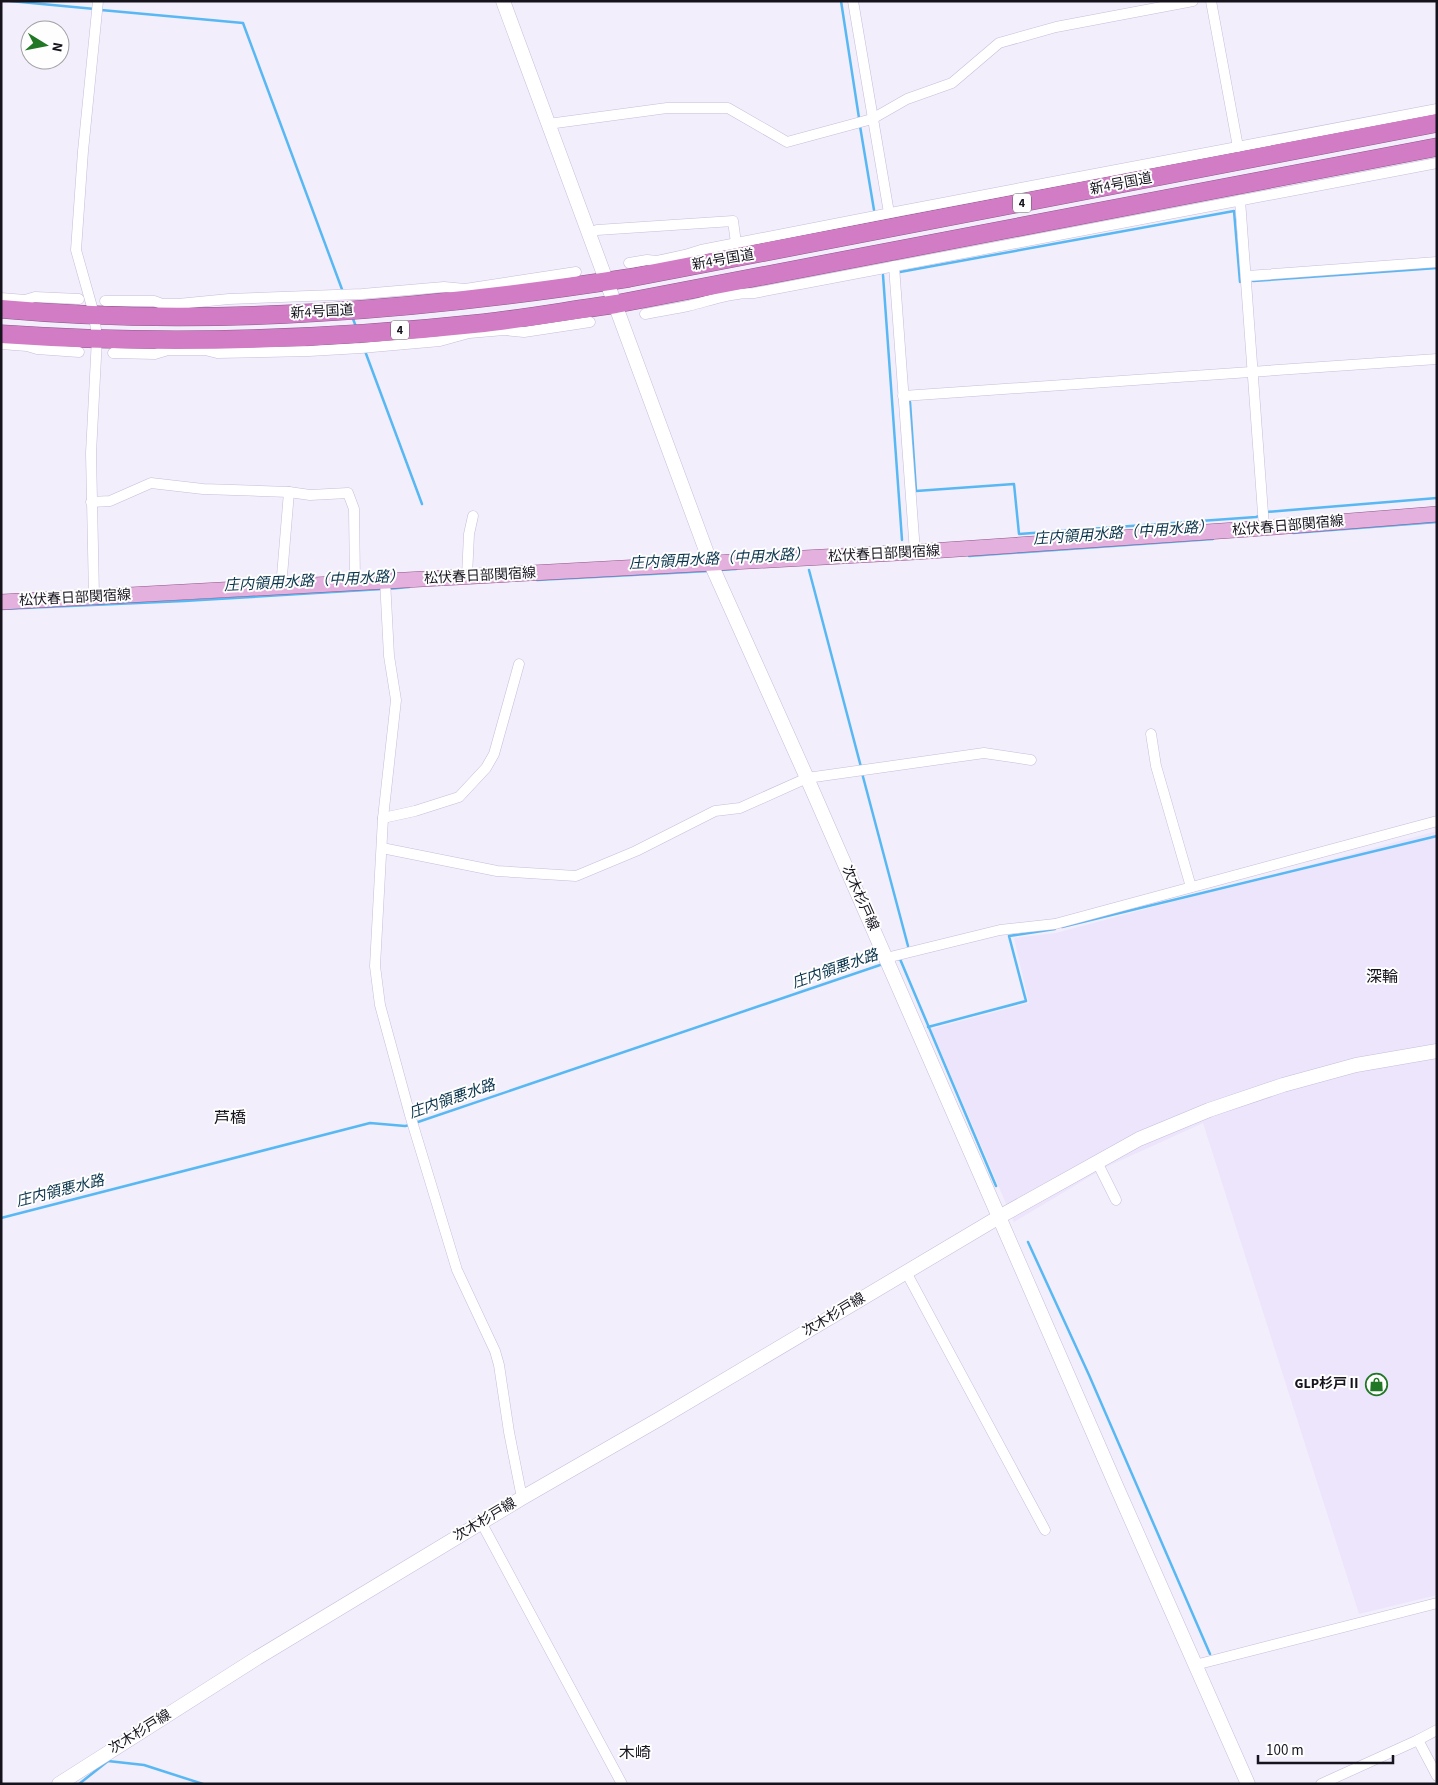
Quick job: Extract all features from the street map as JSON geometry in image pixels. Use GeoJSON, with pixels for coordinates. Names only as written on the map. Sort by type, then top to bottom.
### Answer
{"type":"FeatureCollection","features":[{"type":"Feature","properties":{"kind":"highway","name":"新4号国道"},"geometry":{"type":"LineString","coordinates":[[7,304],[307,313],[478,293],[607,281],[673,263],[1224,157],[1437,123]]}},
{"type":"Feature","properties":{"kind":"highway","name":"新4号国道"},"geometry":{"type":"LineString","coordinates":[[7,339],[97,338],[184,345],[485,327],[616,304],[720,291],[1437,147]]}},
{"type":"Feature","properties":{"kind":"main road","name":"次木杉戸線"},"geometry":{"type":"LineString","coordinates":[[59,1784],[257,1658],[481,1522],[661,1418],[999,1217],[711,564],[503,1]]}},
{"type":"Feature","properties":{"kind":"main road","name":"松伏春日部関宿線"},"geometry":{"type":"LineString","coordinates":[[1,602],[915,552],[1437,514]]}},
{"type":"Feature","properties":{"kind":"main road"},"geometry":{"type":"LineString","coordinates":[[1248,1784],[999,1217],[1139,1139],[1209,1110],[1283,1085],[1356,1065],[1437,1051]]}},
{"type":"Feature","properties":{"kind":"street"},"geometry":{"type":"LineString","coordinates":[[94,596],[91,453],[99,308],[76,250],[83,151],[98,1]]}},
{"type":"Feature","properties":{"kind":"street"},"geometry":{"type":"LineString","coordinates":[[853,1],[889,212]]}},
{"type":"Feature","properties":{"kind":"street"},"geometry":{"type":"LineString","coordinates":[[548,124],[667,108],[728,108],[787,142],[872,119],[907,99],[952,83],[999,44],[1056,28],[1192,1]]}},
{"type":"Feature","properties":{"kind":"street"},"geometry":{"type":"LineString","coordinates":[[1211,1],[1238,147]]}},
{"type":"Feature","properties":{"kind":"street"},"geometry":{"type":"LineString","coordinates":[[629,263],[647,260],[673,263],[701,250],[889,212],[1224,157],[1238,147],[1437,109]]}},
{"type":"Feature","properties":{"kind":"street"},"geometry":{"type":"LineString","coordinates":[[645,314],[688,306],[720,291],[754,293],[1437,163]]}},
{"type":"Feature","properties":{"kind":"street"},"geometry":{"type":"LineString","coordinates":[[1240,200],[1264,527]]}},
{"type":"Feature","properties":{"kind":"street"},"geometry":{"type":"LineString","coordinates":[[589,234],[597,230],[733,221],[736,243]]}},
{"type":"Feature","properties":{"kind":"street"},"geometry":{"type":"LineString","coordinates":[[1247,276],[1437,262]]}},
{"type":"Feature","properties":{"kind":"street"},"geometry":{"type":"LineString","coordinates":[[894,266],[915,552]]}},
{"type":"Feature","properties":{"kind":"street"},"geometry":{"type":"LineString","coordinates":[[478,293],[576,272]]}},
{"type":"Feature","properties":{"kind":"street"},"geometry":{"type":"LineString","coordinates":[[7,304],[35,297],[79,299]]}},
{"type":"Feature","properties":{"kind":"street"},"geometry":{"type":"LineString","coordinates":[[485,327],[524,332],[590,322]]}},
{"type":"Feature","properties":{"kind":"street"},"geometry":{"type":"LineString","coordinates":[[7,339],[37,349],[80,352]]}},
{"type":"Feature","properties":{"kind":"street"},"geometry":{"type":"LineString","coordinates":[[114,353],[155,354],[184,345]]}},
{"type":"Feature","properties":{"kind":"street"},"geometry":{"type":"LineString","coordinates":[[903,396],[1437,358]]}},
{"type":"Feature","properties":{"kind":"street"},"geometry":{"type":"LineString","coordinates":[[91,502],[110,501],[151,483],[203,489],[289,492],[310,495],[348,493],[354,509],[355,582]]}},
{"type":"Feature","properties":{"kind":"street"},"geometry":{"type":"LineString","coordinates":[[281,588],[289,492]]}},
{"type":"Feature","properties":{"kind":"street"},"geometry":{"type":"LineString","coordinates":[[468,576],[469,534],[472,516]]}},
{"type":"Feature","properties":{"kind":"street"},"geometry":{"type":"LineString","coordinates":[[385,580],[389,656],[396,700],[383,818],[376,966],[380,1005],[410,1115],[457,1270],[495,1351],[522,1498]]}},
{"type":"Feature","properties":{"kind":"street"},"geometry":{"type":"LineString","coordinates":[[383,818],[415,811],[459,797],[486,768],[494,754],[519,664]]}},
{"type":"Feature","properties":{"kind":"street"},"geometry":{"type":"LineString","coordinates":[[1151,734],[1156,766],[1191,887]]}},
{"type":"Feature","properties":{"kind":"street"},"geometry":{"type":"LineString","coordinates":[[382,848],[497,871],[576,876],[636,851],[715,811],[740,808],[807,778],[984,753],[1032,760]]}},
{"type":"Feature","properties":{"kind":"street"},"geometry":{"type":"LineString","coordinates":[[886,958],[1000,930],[1055,924],[1437,821]]}},
{"type":"Feature","properties":{"kind":"street"},"geometry":{"type":"LineString","coordinates":[[1097,1162],[1116,1200]]}},
{"type":"Feature","properties":{"kind":"street"},"geometry":{"type":"LineString","coordinates":[[906,1272],[1045,1530]]}},
{"type":"Feature","properties":{"kind":"street"},"geometry":{"type":"LineString","coordinates":[[481,1522],[622,1784]]}},
{"type":"Feature","properties":{"kind":"street"},"geometry":{"type":"LineString","coordinates":[[1195,1665],[1437,1603]]}},
{"type":"Feature","properties":{"kind":"street"},"geometry":{"type":"LineString","coordinates":[[1322,1784],[1437,1730]]}},
{"type":"Feature","properties":{"kind":"street"},"geometry":{"type":"LineString","coordinates":[[1418,1740],[1437,1776]]}},
{"type":"Feature","properties":{"kind":"shaded area"},"geometry":{"type":"Polygon","coordinates":[[[1437,831],[1437,1595],[1359,1614],[1203,1123],[1106,1167],[1014,1222],[931,1029],[1029,1003],[1014,938],[1056,933],[1437,831]]]}},
{"type":"Feature","properties":{"kind":"waterway"},"geometry":{"type":"LineString","coordinates":[[10,1],[95,9]]}},
{"type":"Feature","properties":{"kind":"waterway"},"geometry":{"type":"LineString","coordinates":[[841,1],[859,118]]}},
{"type":"Feature","properties":{"kind":"waterway"},"geometry":{"type":"LineString","coordinates":[[101,10],[243,23],[343,292]]}},
{"type":"Feature","properties":{"kind":"waterway"},"geometry":{"type":"LineString","coordinates":[[860,126],[874,210]]}},
{"type":"Feature","properties":{"kind":"waterway"},"geometry":{"type":"LineString","coordinates":[[900,272],[1234,211],[1240,282]]}},
{"type":"Feature","properties":{"kind":"waterway"},"geometry":{"type":"LineString","coordinates":[[1253,281],[1437,268]]}},
{"type":"Feature","properties":{"kind":"waterway"},"geometry":{"type":"LineString","coordinates":[[883,275],[902,540]]}},
{"type":"Feature","properties":{"kind":"waterway"},"geometry":{"type":"LineString","coordinates":[[352,316],[356,327]]}},
{"type":"Feature","properties":{"kind":"waterway"},"geometry":{"type":"LineString","coordinates":[[365,351],[422,504]]}},
{"type":"Feature","properties":{"kind":"waterway"},"geometry":{"type":"LineString","coordinates":[[910,402],[916,491],[1014,484],[1019,534],[1259,516]]}},
{"type":"Feature","properties":{"kind":"waterway"},"geometry":{"type":"LineString","coordinates":[[1266,512],[1437,498]]}},
{"type":"Feature","properties":{"kind":"waterway","name":"庄内領用水路（中用水路）"},"geometry":{"type":"LineString","coordinates":[[1293,533],[1437,522]]}},
{"type":"Feature","properties":{"kind":"waterway","name":"庄内領用水路（中用水路）"},"geometry":{"type":"LineString","coordinates":[[969,556],[1213,539]]}},
{"type":"Feature","properties":{"kind":"waterway","name":"庄内領用水路（中用水路）"},"geometry":{"type":"LineString","coordinates":[[719,570],[736,569]]}},
{"type":"Feature","properties":{"kind":"waterway"},"geometry":{"type":"LineString","coordinates":[[809,570],[861,767]]}},
{"type":"Feature","properties":{"kind":"waterway","name":"庄内領用水路（中用水路）"},"geometry":{"type":"LineString","coordinates":[[537,580],[709,571]]}},
{"type":"Feature","properties":{"kind":"waterway","name":"庄内領用水路（中用水路）"},"geometry":{"type":"LineString","coordinates":[[387,589],[409,587]]}},
{"type":"Feature","properties":{"kind":"waterway","name":"庄内領用水路（中用水路）"},"geometry":{"type":"LineString","coordinates":[[1,609],[184,601],[382,589]]}},
{"type":"Feature","properties":{"kind":"waterway"},"geometry":{"type":"LineString","coordinates":[[862,773],[908,946]]}},
{"type":"Feature","properties":{"kind":"waterway"},"geometry":{"type":"LineString","coordinates":[[1062,927],[1437,836]]}},
{"type":"Feature","properties":{"kind":"waterway"},"geometry":{"type":"LineString","coordinates":[[928,1027],[1026,1001],[1009,936],[1055,929]]}},
{"type":"Feature","properties":{"kind":"waterway"},"geometry":{"type":"LineString","coordinates":[[898,959],[900,959],[996,1186]]}},
{"type":"Feature","properties":{"kind":"waterway","name":"庄内領悪水路"},"geometry":{"type":"LineString","coordinates":[[415,1123],[883,964]]}},
{"type":"Feature","properties":{"kind":"waterway","name":"庄内領悪水路"},"geometry":{"type":"LineString","coordinates":[[1,1218],[370,1123],[410,1125]]}},
{"type":"Feature","properties":{"kind":"waterway"},"geometry":{"type":"LineString","coordinates":[[1028,1242],[1089,1375],[1210,1654]]}},
{"type":"Feature","properties":{"kind":"waterway"},"geometry":{"type":"LineString","coordinates":[[79,1784],[108,1761],[144,1765],[203,1784]]}},
{"type":"Feature","properties":{"kind":"place","name":"GLP杉戸Ⅱ"},"geometry":{"type":"Point","coordinates":[1377,1384]}},
{"type":"Feature","properties":{"kind":"district","name":"深輪"},"geometry":{"type":"Point","coordinates":[1382,977]}},
{"type":"Feature","properties":{"kind":"district","name":"芦橋"},"geometry":{"type":"Point","coordinates":[230,1118]}},
{"type":"Feature","properties":{"kind":"district","name":"木崎"},"geometry":{"type":"Point","coordinates":[635,1753]}}]}
